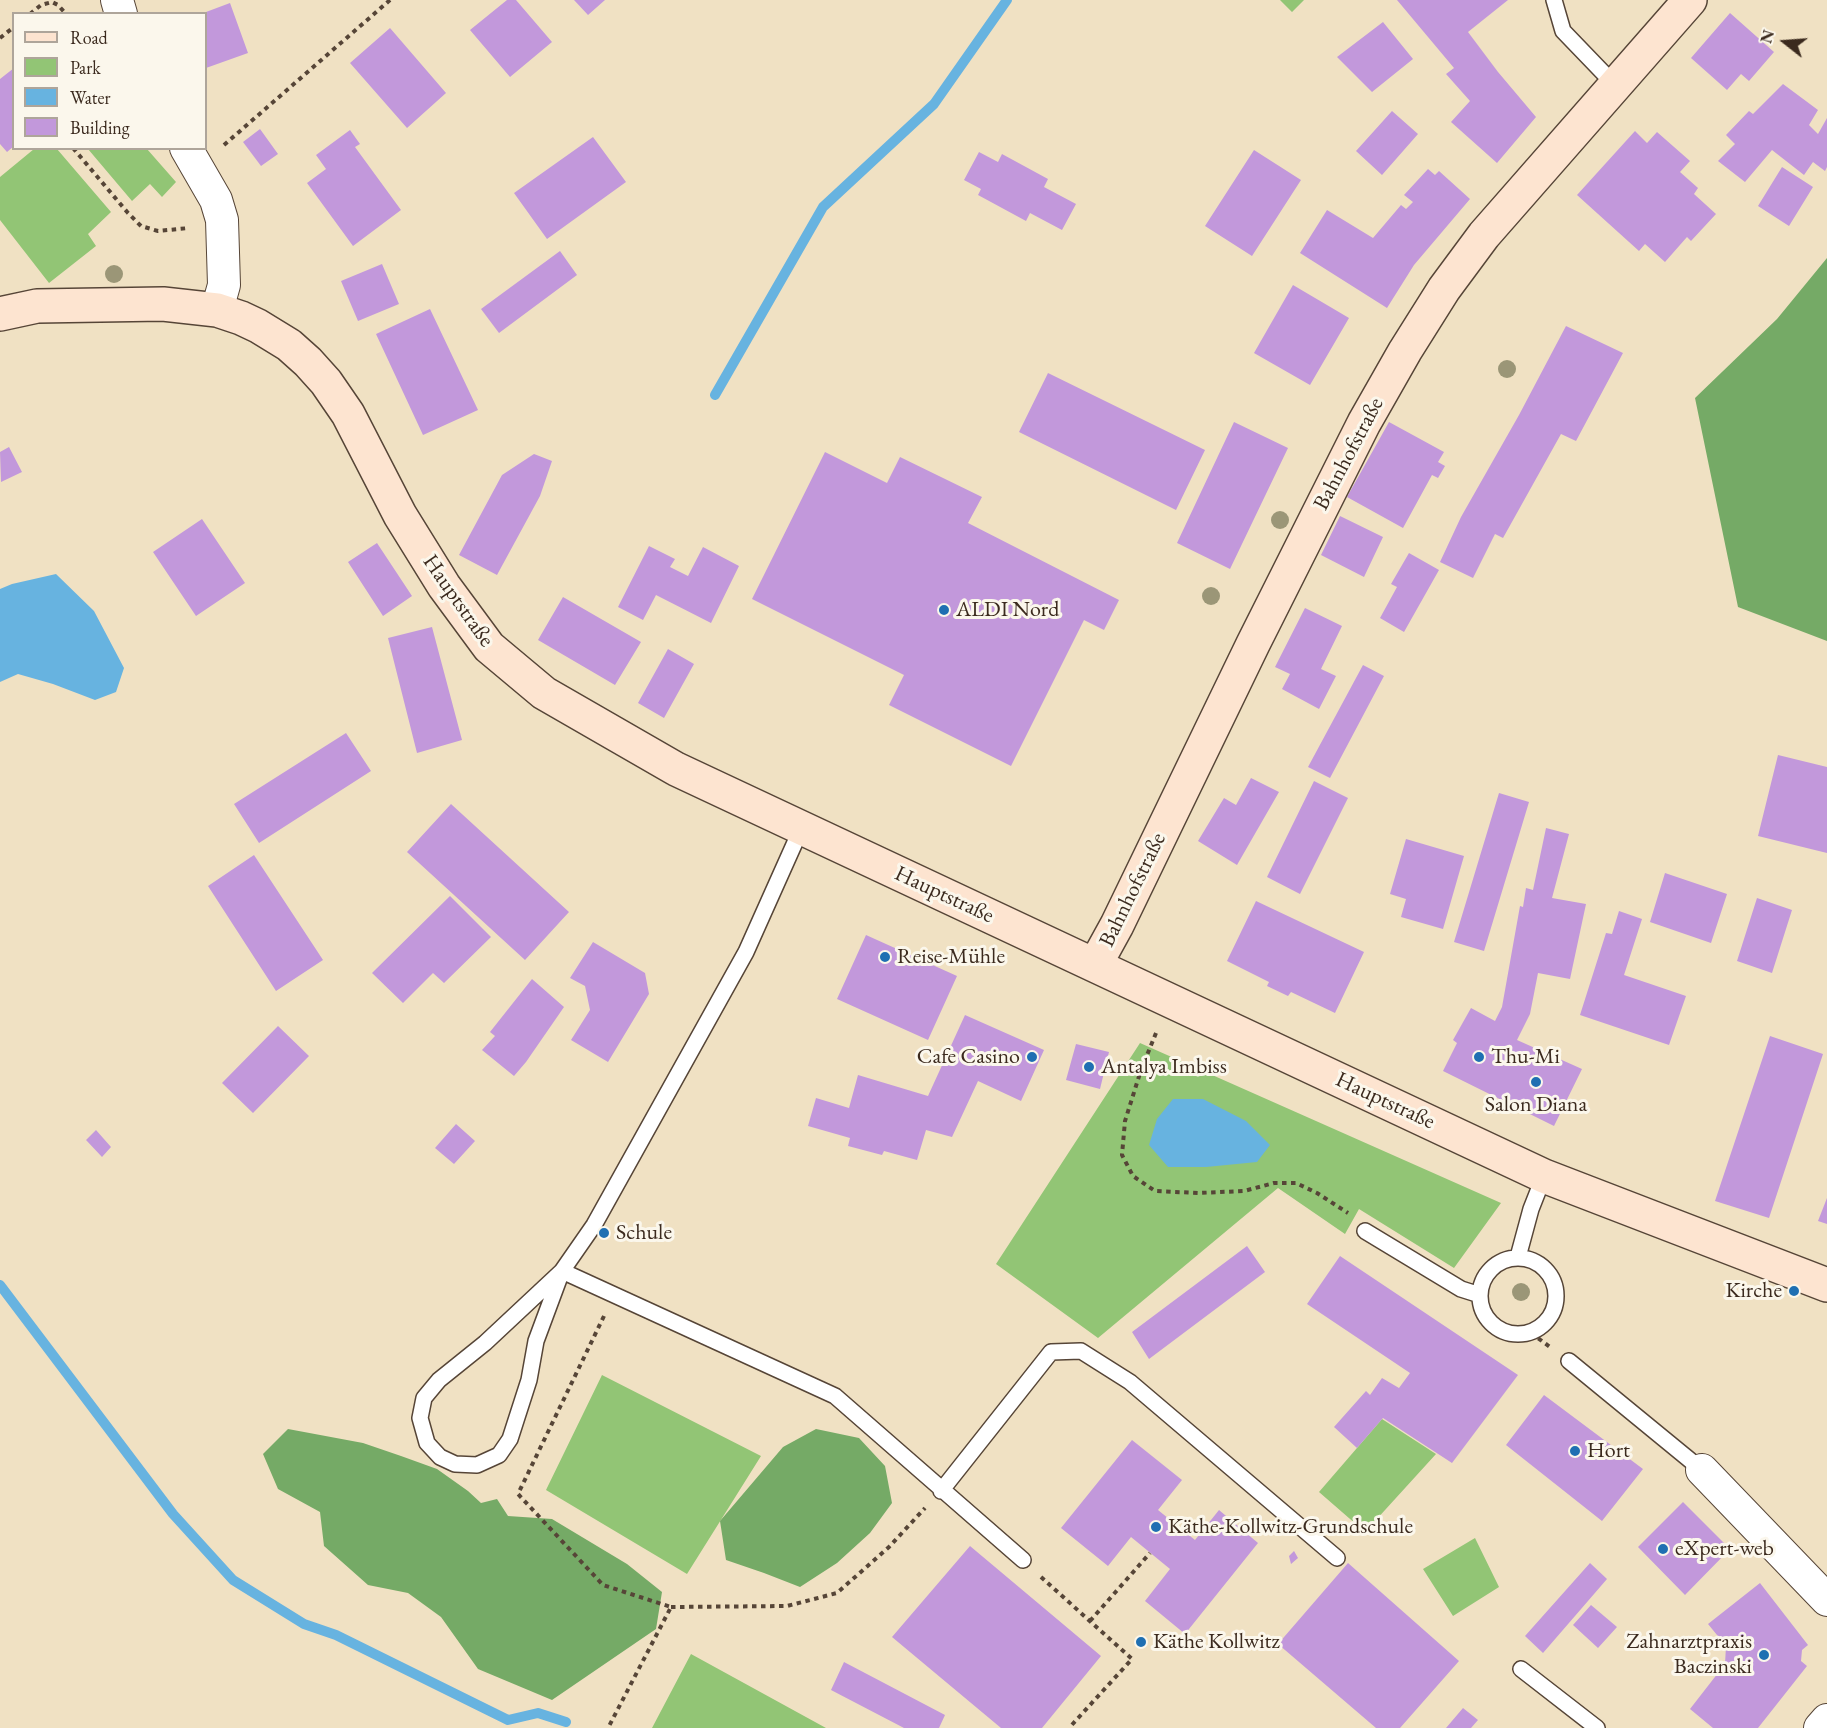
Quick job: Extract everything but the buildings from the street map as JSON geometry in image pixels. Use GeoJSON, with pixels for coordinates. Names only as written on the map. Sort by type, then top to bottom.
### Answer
{"type":"FeatureCollection","features":[{"type":"Feature","properties":{"kind":"main road","name":"Bahnhofstraße"},"geometry":{"type":"LineString","coordinates":[[1095,965],[1117,925],[1364,423],[1405,351],[1444,289],[1484,235],[1690,0]]}},
{"type":"Feature","properties":{"kind":"main road","name":"Hauptstraße"},"geometry":{"type":"LineString","coordinates":[[0,314],[37,306],[163,304],[217,310],[258,326],[289,345],[326,382],[348,414],[400,515],[444,586],[489,647],[544,693],[676,769],[1544,1176],[1827,1285]]}},
{"type":"Feature","properties":{"kind":"street"},"geometry":{"type":"LineString","coordinates":[[187,150],[216,200],[222,220],[224,285],[217,310]]}},
{"type":"Feature","properties":{"kind":"street"},"geometry":{"type":"LineString","coordinates":[[1701,1470],[1827,1600]]}},
{"type":"Feature","properties":{"kind":"street"},"geometry":{"type":"LineString","coordinates":[[1820,1728],[1827,1720]]}},
{"type":"Feature","properties":{"kind":"lane"},"geometry":{"type":"LineString","coordinates":[[1554,0],[1563,31],[1616,85]]}},
{"type":"Feature","properties":{"kind":"lane"},"geometry":{"type":"LineString","coordinates":[[562,1271],[536,1341],[529,1380],[510,1438],[499,1455],[477,1465],[455,1464],[440,1457],[427,1443],[420,1418],[424,1398],[439,1380],[485,1343],[562,1271],[594,1225],[746,952],[801,829]]}},
{"type":"Feature","properties":{"kind":"lane"},"geometry":{"type":"LineString","coordinates":[[1518,1257],[1531,1209],[1544,1176]]}},
{"type":"Feature","properties":{"kind":"lane"},"geometry":{"type":"LineString","coordinates":[[1365,1231],[1461,1289],[1480,1295]]}},
{"type":"Feature","properties":{"kind":"lane"},"geometry":{"type":"LineString","coordinates":[[1518,1257],[1530,1259],[1550,1273],[1557,1296],[1556,1308],[1542,1327],[1531,1333],[1519,1335],[1495,1328],[1481,1307],[1480,1295],[1482,1283],[1496,1265],[1506,1259],[1518,1257]]}},
{"type":"Feature","properties":{"kind":"lane"},"geometry":{"type":"LineString","coordinates":[[562,1271],[835,1396],[941,1491],[1023,1560]]}},
{"type":"Feature","properties":{"kind":"lane"},"geometry":{"type":"LineString","coordinates":[[941,1491],[1051,1352],[1081,1351],[1130,1382],[1336,1558]]}},
{"type":"Feature","properties":{"kind":"lane"},"geometry":{"type":"LineString","coordinates":[[1569,1361],[1701,1470]]}},
{"type":"Feature","properties":{"kind":"lane"},"geometry":{"type":"LineString","coordinates":[[1521,1669],[1597,1728]]}},
{"type":"Feature","properties":{"kind":"path"},"geometry":{"type":"LineString","coordinates":[[221,147],[390,0]]}},
{"type":"Feature","properties":{"kind":"path"},"geometry":{"type":"LineString","coordinates":[[32,12],[41,4],[52,2],[58,4],[64,12]]}},
{"type":"Feature","properties":{"kind":"path"},"geometry":{"type":"LineString","coordinates":[[0,38],[12,29]]}},
{"type":"Feature","properties":{"kind":"path"},"geometry":{"type":"LineString","coordinates":[[75,150],[141,226],[158,231],[194,228],[222,220]]}},
{"type":"Feature","properties":{"kind":"path"},"geometry":{"type":"LineString","coordinates":[[1156,1033],[1141,1070],[1125,1121],[1122,1155],[1133,1176],[1155,1191],[1198,1193],[1244,1191],[1274,1183],[1296,1183],[1346,1211],[1365,1231]]}},
{"type":"Feature","properties":{"kind":"path"},"geometry":{"type":"LineString","coordinates":[[614,1294],[518,1494],[603,1585],[671,1607],[787,1606],[837,1593],[889,1547],[941,1491]]}},
{"type":"Feature","properties":{"kind":"path"},"geometry":{"type":"LineString","coordinates":[[1090,1621],[1150,1553]]}},
{"type":"Feature","properties":{"kind":"path"},"geometry":{"type":"LineString","coordinates":[[1023,1560],[1132,1659],[1070,1728]]}},
{"type":"Feature","properties":{"kind":"path"},"geometry":{"type":"LineString","coordinates":[[608,1728],[671,1607]]}},
{"type":"Feature","properties":{"kind":"green space"},"geometry":{"type":"Polygon","coordinates":[[[1280,0],[1304,0],[1292,12],[1280,0]]]}},
{"type":"Feature","properties":{"kind":"green space"},"geometry":{"type":"Polygon","coordinates":[[[33,150],[58,150],[111,212],[88,234],[96,246],[49,283],[0,220],[0,177],[33,150]]]}},
{"type":"Feature","properties":{"kind":"green space"},"geometry":{"type":"Polygon","coordinates":[[[89,150],[148,150],[176,182],[162,197],[150,184],[132,201],[89,150]]]}},
{"type":"Feature","properties":{"kind":"green space"},"geometry":{"type":"Polygon","coordinates":[[[1827,258],[1827,641],[1738,607],[1695,398],[1777,319],[1827,258]]]}},
{"type":"Feature","properties":{"kind":"green space"},"geometry":{"type":"Polygon","coordinates":[[[1140,1043],[1501,1203],[1454,1268],[1359,1209],[1345,1234],[1278,1188],[1098,1338],[996,1264],[1140,1043]]]}},
{"type":"Feature","properties":{"kind":"green space"},"geometry":{"type":"Polygon","coordinates":[[[602,1375],[761,1456],[687,1574],[546,1490],[602,1375]]]}},
{"type":"Feature","properties":{"kind":"green space"},"geometry":{"type":"Polygon","coordinates":[[[1382,1419],[1436,1454],[1365,1532],[1319,1492],[1382,1419]]]}},
{"type":"Feature","properties":{"kind":"green space"},"geometry":{"type":"Polygon","coordinates":[[[288,1429],[363,1443],[437,1469],[481,1503],[497,1499],[508,1516],[552,1519],[627,1564],[662,1592],[656,1629],[552,1700],[478,1669],[441,1617],[408,1593],[368,1585],[324,1546],[320,1512],[278,1489],[263,1454],[288,1429]]]}},
{"type":"Feature","properties":{"kind":"green space"},"geometry":{"type":"Polygon","coordinates":[[[816,1429],[859,1438],[885,1466],[892,1503],[870,1533],[837,1563],[800,1587],[726,1560],[720,1521],[783,1447],[816,1429]]]}},
{"type":"Feature","properties":{"kind":"green space"},"geometry":{"type":"Polygon","coordinates":[[[1475,1538],[1499,1587],[1453,1616],[1423,1569],[1475,1538]]]}},
{"type":"Feature","properties":{"kind":"green space"},"geometry":{"type":"Polygon","coordinates":[[[691,1654],[826,1728],[652,1728],[691,1654]]]}},
{"type":"Feature","properties":{"kind":"water"},"geometry":{"type":"Polygon","coordinates":[[[56,574],[94,611],[124,668],[116,692],[95,700],[18,674],[0,682],[0,589],[56,574]]]}},
{"type":"Feature","properties":{"kind":"water"},"geometry":{"type":"Polygon","coordinates":[[[1173,1099],[1203,1099],[1246,1121],[1270,1145],[1257,1162],[1206,1167],[1168,1167],[1149,1145],[1157,1119],[1173,1099]]]}},
{"type":"Feature","properties":{"kind":"waterway"},"geometry":{"type":"LineString","coordinates":[[715,395],[823,207],[934,104],[1007,0]]}},
{"type":"Feature","properties":{"kind":"waterway"},"geometry":{"type":"LineString","coordinates":[[0,1285],[173,1514],[233,1580],[304,1624],[336,1635],[508,1720],[538,1713],[566,1722]]}},
{"type":"Feature","properties":{"kind":"place","name":"ALDI Nord"},"geometry":{"type":"Point","coordinates":[944,610]}},
{"type":"Feature","properties":{"kind":"place","name":"Reise-Mühle"},"geometry":{"type":"Point","coordinates":[885,957]}},
{"type":"Feature","properties":{"kind":"place","name":"Cafe Casino"},"geometry":{"type":"Point","coordinates":[1032,1057]}},
{"type":"Feature","properties":{"kind":"place","name":"Thu-Mi"},"geometry":{"type":"Point","coordinates":[1479,1057]}},
{"type":"Feature","properties":{"kind":"place","name":"Antalya Imbiss"},"geometry":{"type":"Point","coordinates":[1089,1067]}},
{"type":"Feature","properties":{"kind":"place","name":"Salon Diana"},"geometry":{"type":"Point","coordinates":[1536,1082]}},
{"type":"Feature","properties":{"kind":"place","name":"Schule"},"geometry":{"type":"Point","coordinates":[604,1233]}},
{"type":"Feature","properties":{"kind":"place","name":"Kirche"},"geometry":{"type":"Point","coordinates":[1794,1291]}},
{"type":"Feature","properties":{"kind":"place","name":"Hort"},"geometry":{"type":"Point","coordinates":[1575,1451]}},
{"type":"Feature","properties":{"kind":"place","name":"Käthe-Kollwitz-Grundschule"},"geometry":{"type":"Point","coordinates":[1156,1527]}},
{"type":"Feature","properties":{"kind":"place","name":"eXpert-web"},"geometry":{"type":"Point","coordinates":[1663,1549]}},
{"type":"Feature","properties":{"kind":"place","name":"Käthe Kollwitz"},"geometry":{"type":"Point","coordinates":[1141,1642]}},
{"type":"Feature","properties":{"kind":"place","name":"Zahnarztpraxis Baczinski"},"geometry":{"type":"Point","coordinates":[1764,1655]}}]}
